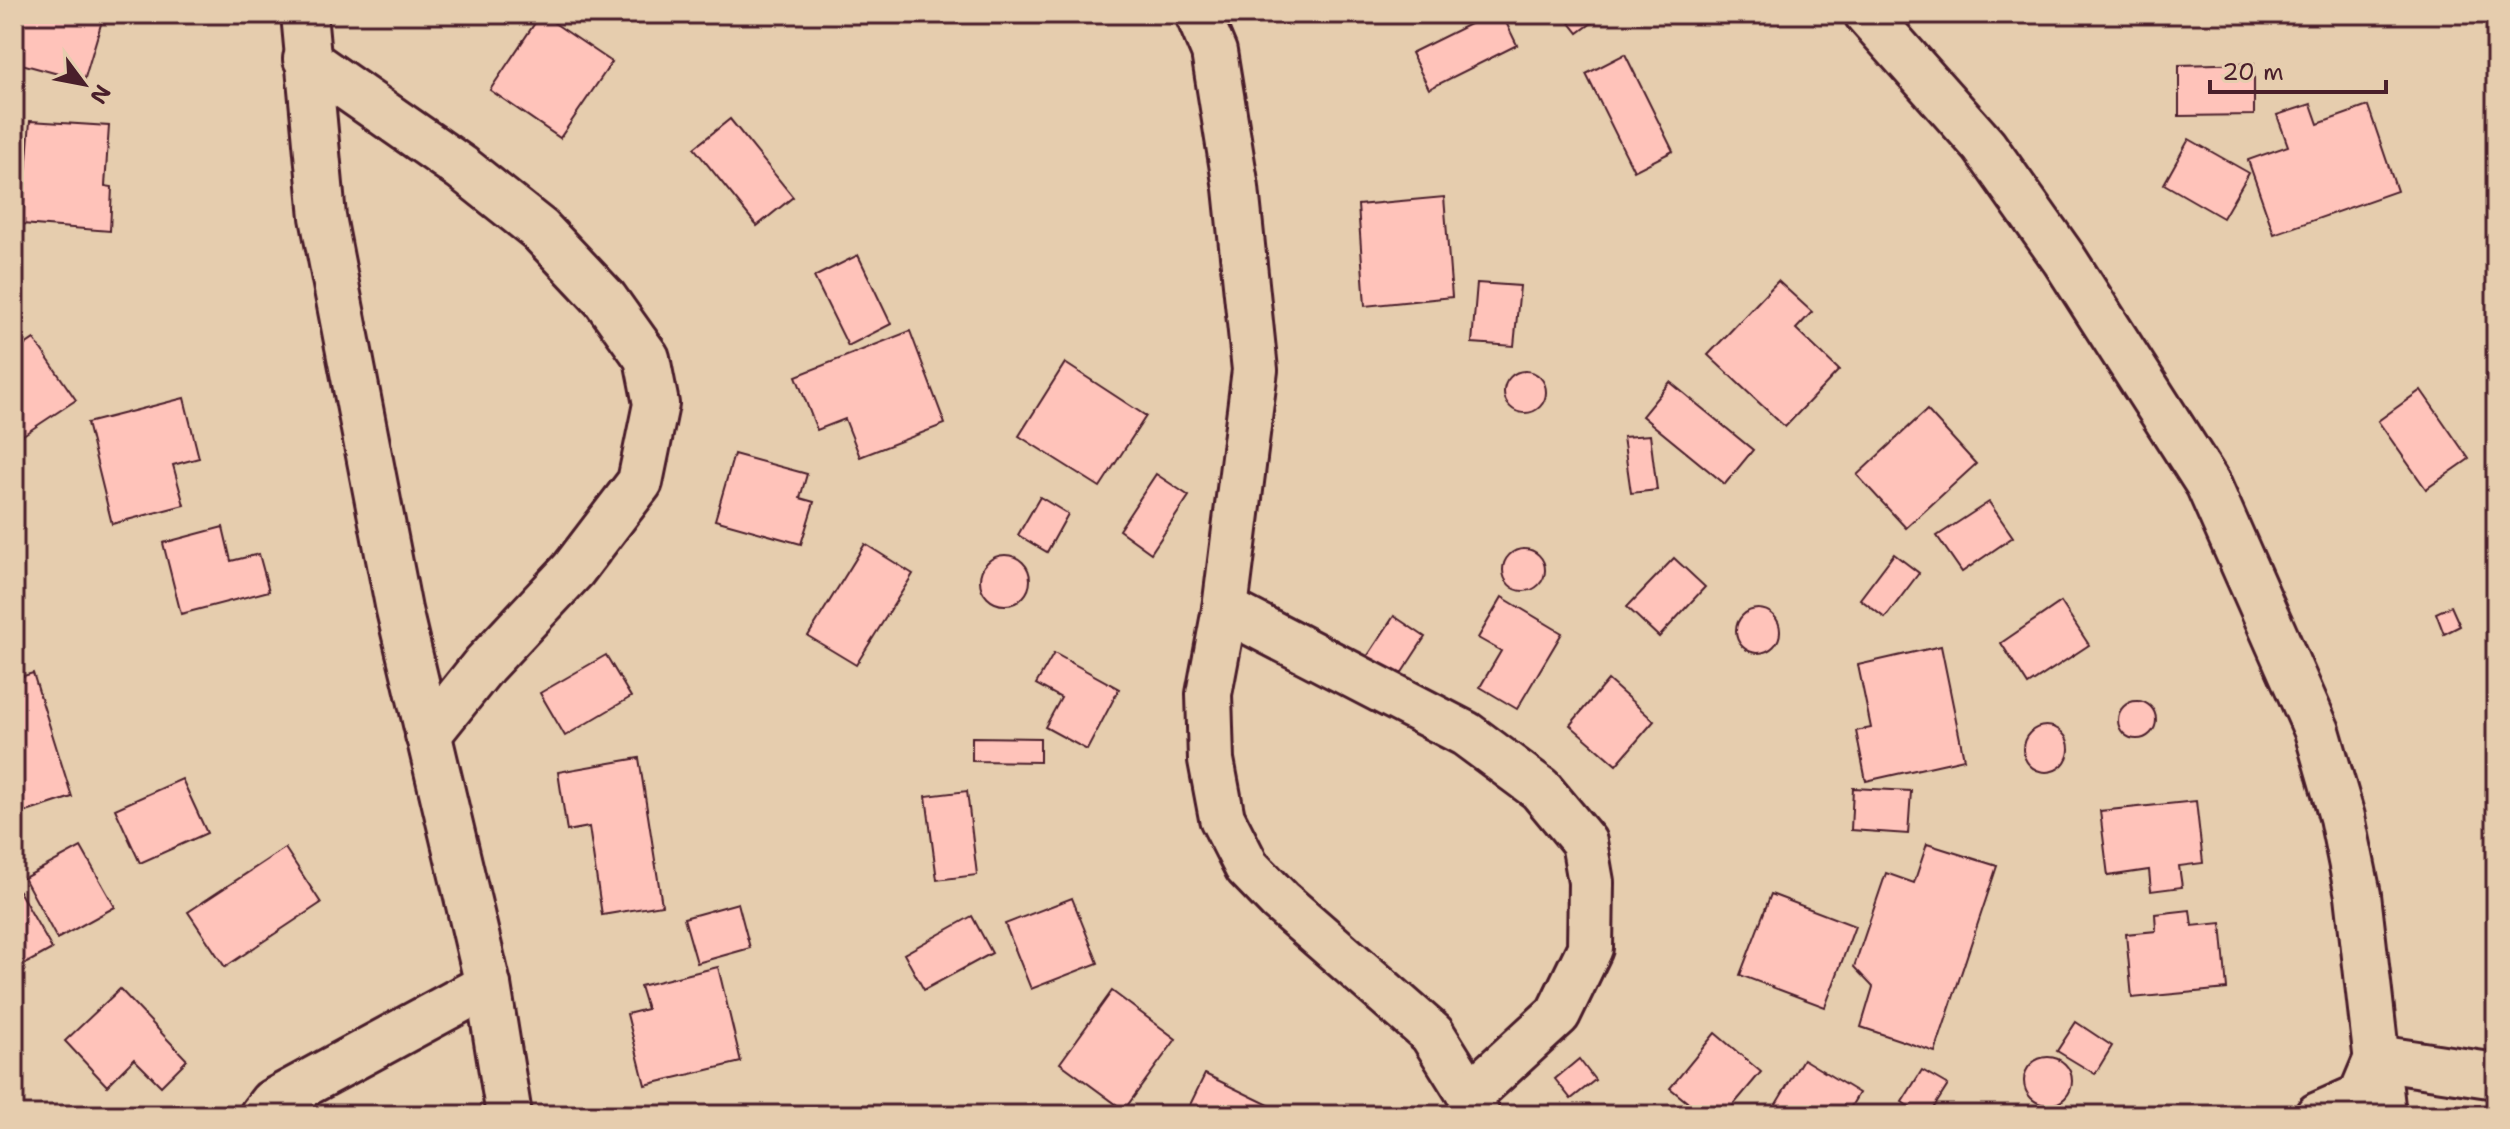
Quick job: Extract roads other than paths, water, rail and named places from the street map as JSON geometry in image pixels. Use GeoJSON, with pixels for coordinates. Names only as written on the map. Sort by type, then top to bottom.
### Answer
{"type":"FeatureCollection","features":[{"type":"Feature","properties":{"kind":"street"},"geometry":{"type":"LineString","coordinates":[[304,14],[323,217],[399,610],[488,985],[509,1115]]}},
{"type":"Feature","properties":{"kind":"street"},"geometry":{"type":"LineString","coordinates":[[1198,14],[1214,52],[1236,188],[1255,370],[1225,609],[1209,694],[1211,760],[1222,818],[1247,867],[1280,901],[1432,1034],[1474,1105],[1558,1014],[1590,948],[1591,882],[1584,842],[1540,789],[1466,734],[1225,609]]}},
{"type":"Feature","properties":{"kind":"street"},"geometry":{"type":"LineString","coordinates":[[1867,14],[1984,146],[2064,259],[2208,484],[2321,745],[2342,817],[2358,895],[2383,1115]]}},
{"type":"Feature","properties":{"kind":"street"},"geometry":{"type":"LineString","coordinates":[[306,59],[462,168],[540,230],[605,299],[647,358],[656,404],[640,482],[573,570],[484,665],[428,735]]}},
{"type":"Feature","properties":{"kind":"street"},"geometry":{"type":"LineString","coordinates":[[262,1115],[272,1102],[488,985]]}},
{"type":"Feature","properties":{"kind":"street"},"geometry":{"type":"LineString","coordinates":[[2377,1058],[2496,1076]]}},
{"type":"Feature","properties":{"kind":"street"},"geometry":{"type":"LineString","coordinates":[[2318,1115],[2361,1096],[2377,1058]]}}]}
